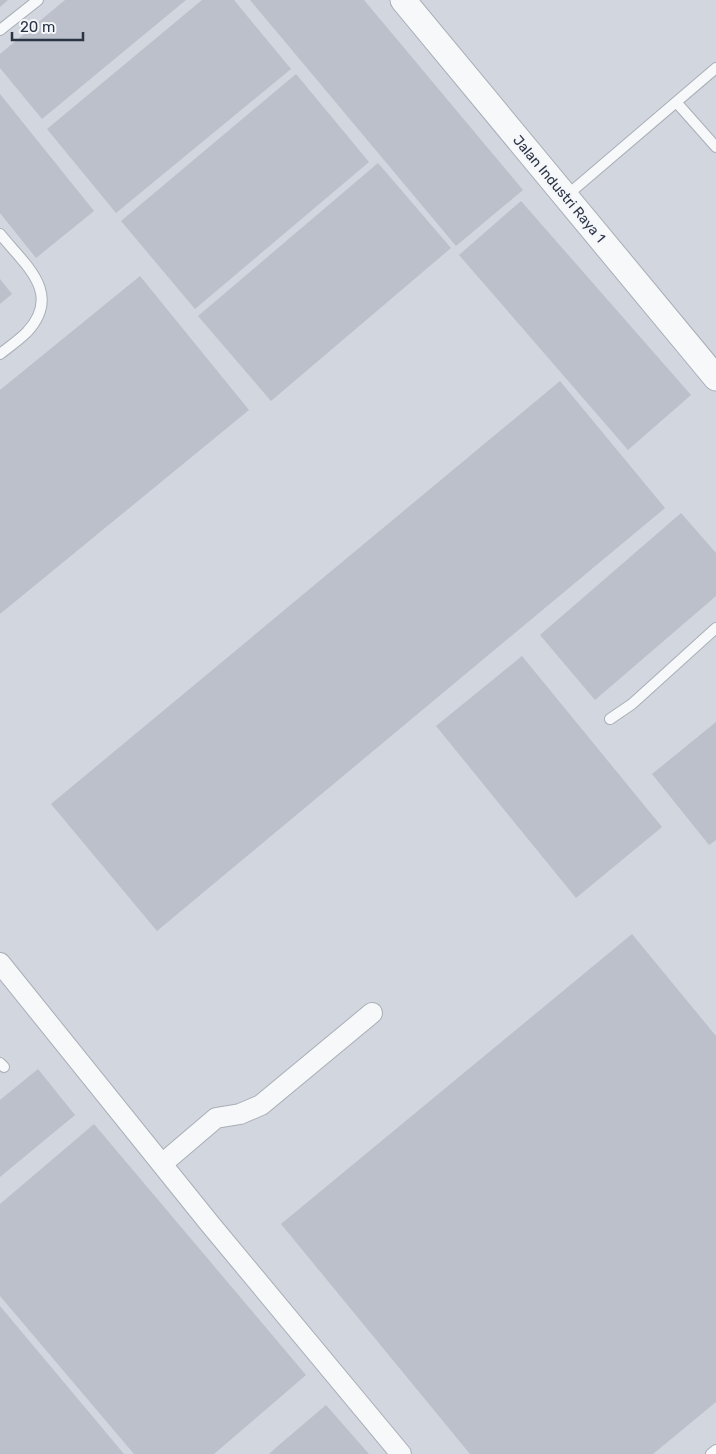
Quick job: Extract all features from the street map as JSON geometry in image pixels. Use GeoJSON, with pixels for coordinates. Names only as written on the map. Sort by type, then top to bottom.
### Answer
{"type":"FeatureCollection","features":[{"type":"Feature","properties":{"kind":"street","name":"Jalan Industri Raya 1"},"geometry":{"type":"LineString","coordinates":[[403,0],[716,378]]}},
{"type":"Feature","properties":{"kind":"street"},"geometry":{"type":"LineString","coordinates":[[0,963],[162,1164],[401,1454]]}},
{"type":"Feature","properties":{"kind":"street"},"geometry":{"type":"LineString","coordinates":[[162,1164],[216,1118],[240,1114],[261,1105],[372,1014]]}},
{"type":"Feature","properties":{"kind":"lane"},"geometry":{"type":"LineString","coordinates":[[0,30],[38,0]]}},
{"type":"Feature","properties":{"kind":"lane"},"geometry":{"type":"LineString","coordinates":[[565,197],[716,68]]}},
{"type":"Feature","properties":{"kind":"lane"},"geometry":{"type":"LineString","coordinates":[[677,103],[716,146]]}},
{"type":"Feature","properties":{"kind":"lane"},"geometry":{"type":"LineString","coordinates":[[0,234],[34,276],[43,294],[42,310],[28,332],[0,354]]}},
{"type":"Feature","properties":{"kind":"lane"},"geometry":{"type":"LineString","coordinates":[[610,719],[632,704],[716,628]]}},
{"type":"Feature","properties":{"kind":"lane"},"geometry":{"type":"LineString","coordinates":[[711,1454],[716,1450]]}},
{"type":"Feature","properties":{"kind":"shaded area"},"geometry":{"type":"Polygon","coordinates":[[[0,0],[716,0],[716,1454],[0,1454],[0,0]]]}},
{"type":"Feature","properties":{"kind":"building"},"geometry":{"type":"Polygon","coordinates":[[[0,0],[8,0],[0,7],[0,0]]]}},
{"type":"Feature","properties":{"kind":"building"},"geometry":{"type":"Polygon","coordinates":[[[65,0],[186,0],[42,119],[0,68],[0,54],[65,0]]]}},
{"type":"Feature","properties":{"kind":"building"},"geometry":{"type":"Polygon","coordinates":[[[202,0],[234,0],[291,69],[116,213],[47,129],[202,0]]]}},
{"type":"Feature","properties":{"kind":"building"},"geometry":{"type":"Polygon","coordinates":[[[250,0],[364,0],[523,190],[456,246],[250,0]]]}},
{"type":"Feature","properties":{"kind":"building"},"geometry":{"type":"Polygon","coordinates":[[[296,74],[369,162],[195,309],[121,221],[296,74]]]}},
{"type":"Feature","properties":{"kind":"building"},"geometry":{"type":"Polygon","coordinates":[[[0,94],[94,211],[36,258],[0,213],[0,94]]]}},
{"type":"Feature","properties":{"kind":"building"},"geometry":{"type":"Polygon","coordinates":[[[378,163],[451,248],[271,401],[198,316],[378,163]]]}},
{"type":"Feature","properties":{"kind":"building"},"geometry":{"type":"Polygon","coordinates":[[[521,201],[691,395],[628,450],[459,255],[521,201]]]}},
{"type":"Feature","properties":{"kind":"building"},"geometry":{"type":"Polygon","coordinates":[[[140,276],[249,410],[0,614],[0,390],[140,276]]]}},
{"type":"Feature","properties":{"kind":"building"},"geometry":{"type":"Polygon","coordinates":[[[0,279],[12,294],[0,304],[0,279]]]}},
{"type":"Feature","properties":{"kind":"building"},"geometry":{"type":"Polygon","coordinates":[[[560,381],[665,508],[157,931],[51,804],[560,381]]]}},
{"type":"Feature","properties":{"kind":"building"},"geometry":{"type":"Polygon","coordinates":[[[681,513],[716,553],[716,596],[595,700],[540,635],[681,513]]]}},
{"type":"Feature","properties":{"kind":"building"},"geometry":{"type":"Polygon","coordinates":[[[522,656],[662,827],[576,898],[436,726],[522,656]]]}},
{"type":"Feature","properties":{"kind":"building"},"geometry":{"type":"Polygon","coordinates":[[[716,722],[716,840],[709,845],[652,774],[716,722]]]}},
{"type":"Feature","properties":{"kind":"building"},"geometry":{"type":"Polygon","coordinates":[[[632,934],[716,1036],[716,1402],[653,1454],[470,1454],[281,1224],[632,934]]]}},
{"type":"Feature","properties":{"kind":"building"},"geometry":{"type":"Polygon","coordinates":[[[38,1069],[75,1115],[0,1177],[0,1100],[38,1069]]]}},
{"type":"Feature","properties":{"kind":"building"},"geometry":{"type":"Polygon","coordinates":[[[94,1124],[306,1375],[214,1454],[134,1454],[0,1296],[0,1204],[94,1124]]]}},
{"type":"Feature","properties":{"kind":"building"},"geometry":{"type":"Polygon","coordinates":[[[0,1306],[124,1454],[0,1454],[0,1306]]]}},
{"type":"Feature","properties":{"kind":"building"},"geometry":{"type":"Polygon","coordinates":[[[326,1405],[369,1454],[269,1454],[279,1445],[326,1405]]]}}]}
